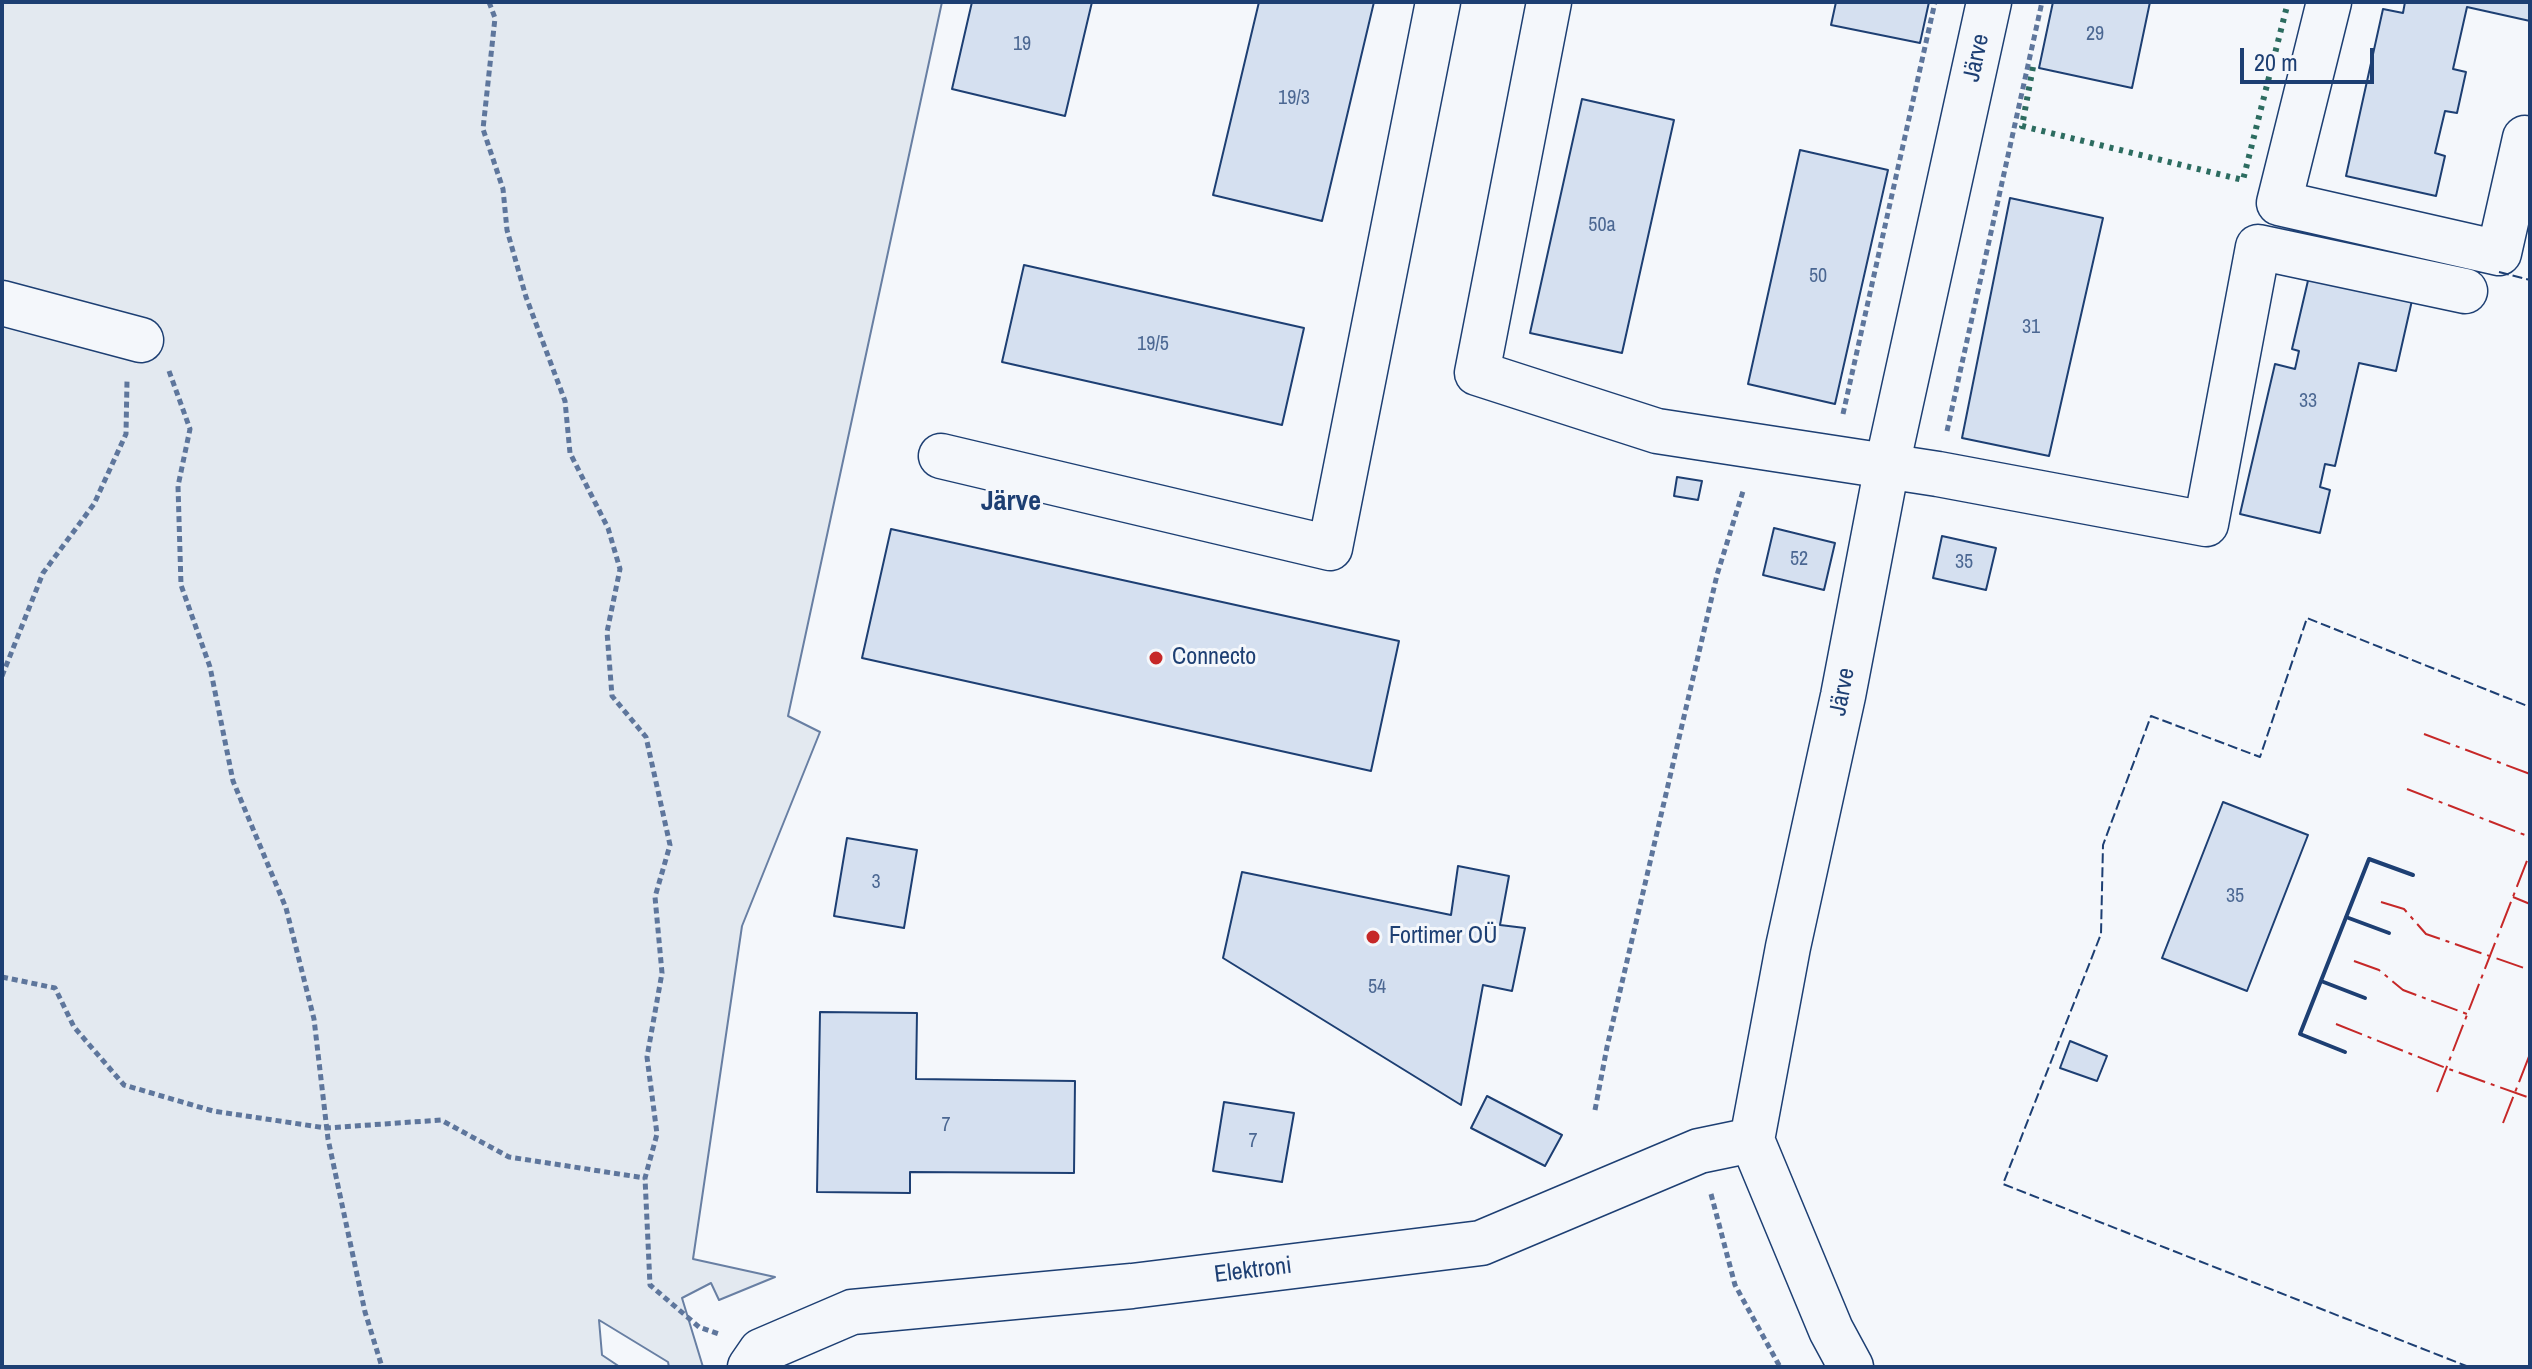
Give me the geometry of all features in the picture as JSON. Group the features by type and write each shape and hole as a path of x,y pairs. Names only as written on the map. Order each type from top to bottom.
{"street":[{"path":"941,456 1330,548 1438,2"},
{"path":"1549,2 1477,373 1657,431 1938,474 2206,524 2258,247 2465,291"},
{"name":"Järve","path":"1752,1140 1788,947 1843,696 1887,466 1989,2"},
{"path":"2329,2 2279,203 2499,253 2525,138"},
{"path":"2,303 141,340"},
{"path":"1752,1140 1831,1330 1851,1367"},
{"name":"Elektroni","path":"756,1359 852,1312 1132,1286 1481,1243 1699,1151 1752,1140"}],"path":[{"path":"489,2 495,18 483,129 503,189 507,230 526,297 565,401 570,453 608,528 620,569 607,632 612,696 646,737 670,845 655,897 662,973 647,1057 657,1134 645,1178 650,1285 699,1327 756,1359"},
{"path":"1833,458 1935,2"},
{"path":"1938,474 2042,2"},
{"path":"2,676 43,573 94,504 126,434 126,384 141,340 167,364 190,429 178,486 181,585 210,667 233,781 286,908 314,1019 326,1128 365,1312 382,1367"},
{"path":"1595,1110 1717,575 1739,507 1754,445"},
{"path":"2,977 55,988 74,1027 124,1085 213,1111 326,1128 441,1120 509,1157 645,1178"},
{"path":"1699,1151 1735,1285 1780,1367"}],"shaded area":[{"path":"2,2 942,2 788,716 820,732 742,926 693,1259 775,1277 719,1300 711,1283 682,1298 703,1367 669,1367 668,1362 599,1320 602,1355 620,1367 2,1367"}],"building":[{"path":"972,2 1092,2 1065,116 952,89"},
{"path":"1259,2 1374,2 1322,221 1213,195"},
{"path":"1836,2 1929,2 1920,43 1831,25"},
{"path":"2053,2 2150,2 2132,88 2039,68"},
{"path":"2405,2 2530,2 2530,21 2467,7 2453,69 2466,72 2457,113 2445,111 2435,153 2445,156 2436,196 2346,176 2383,9 2403,13"},
{"path":"1582,99 1674,120 1622,353 1530,333"},
{"path":"1800,150 1888,170 1835,404 1748,384"},
{"path":"2010,198 2103,218 2049,456 1962,438"},
{"path":"1024,265 1304,328 1282,425 1002,362"},
{"path":"2310,272 2413,296 2396,371 2359,363 2335,466 2325,464 2320,487 2330,490 2320,533 2240,514 2275,364 2295,369 2299,351 2292,349"},
{"path":"1677,477 1702,481 1698,500 1674,496"},
{"path":"1774,528 1835,543 1824,590 1763,575"},
{"path":"891,529 1399,641 1371,771 862,658"},
{"path":"1942,536 1996,548 1986,590 1933,578"},
{"path":"2223,802 2308,835 2247,991 2162,958"},
{"path":"847,838 917,850 904,928 834,916"},
{"path":"1458,866 1509,876 1500,925 1525,928 1512,991 1483,985 1461,1105 1223,958 1242,872 1451,915"},
{"path":"820,1012 917,1013 916,1079 1075,1081 1074,1173 910,1172 910,1193 817,1192"},
{"path":"2070,1041 2107,1056 2097,1081 2060,1068"},
{"path":"1487,1096 1562,1135 1545,1166 1471,1128"},
{"path":"1224,1102 1294,1113 1282,1182 1213,1171"}],"hedge":[{"path":"2033,67 2022,126 2243,180 2288,2"}],"fence":[{"path":"2499,272 2530,280"},
{"path":"2469,1367 2003,1184 2101,934 2103,845 2151,716 2260,757 2307,618 2530,707"}],"wall":[{"path":"2345,1052 2300,1034 2369,859 2413,875"},
{"path":"2346,917 2389,933"},
{"path":"2321,981 2365,998"}],"power":[{"path":"2424,734 2530,774"},
{"path":"2407,789 2530,837"},
{"path":"2437,1092 2530,853"},
{"path":"2513,897 2530,904"},
{"path":"2381,902 2404,909 2426,934 2530,970"},
{"path":"2354,961 2379,970 2403,990 2467,1014"},
{"path":"2336,1024 2530,1098"},
{"path":"2503,1123 2530,1054"}],"place":[{"name":"Connecto","path":"1156,658"},
{"name":"Fortimer OÜ","path":"1373,937"}],"district":[{"name":"Järve","path":"1011,502"}]}
